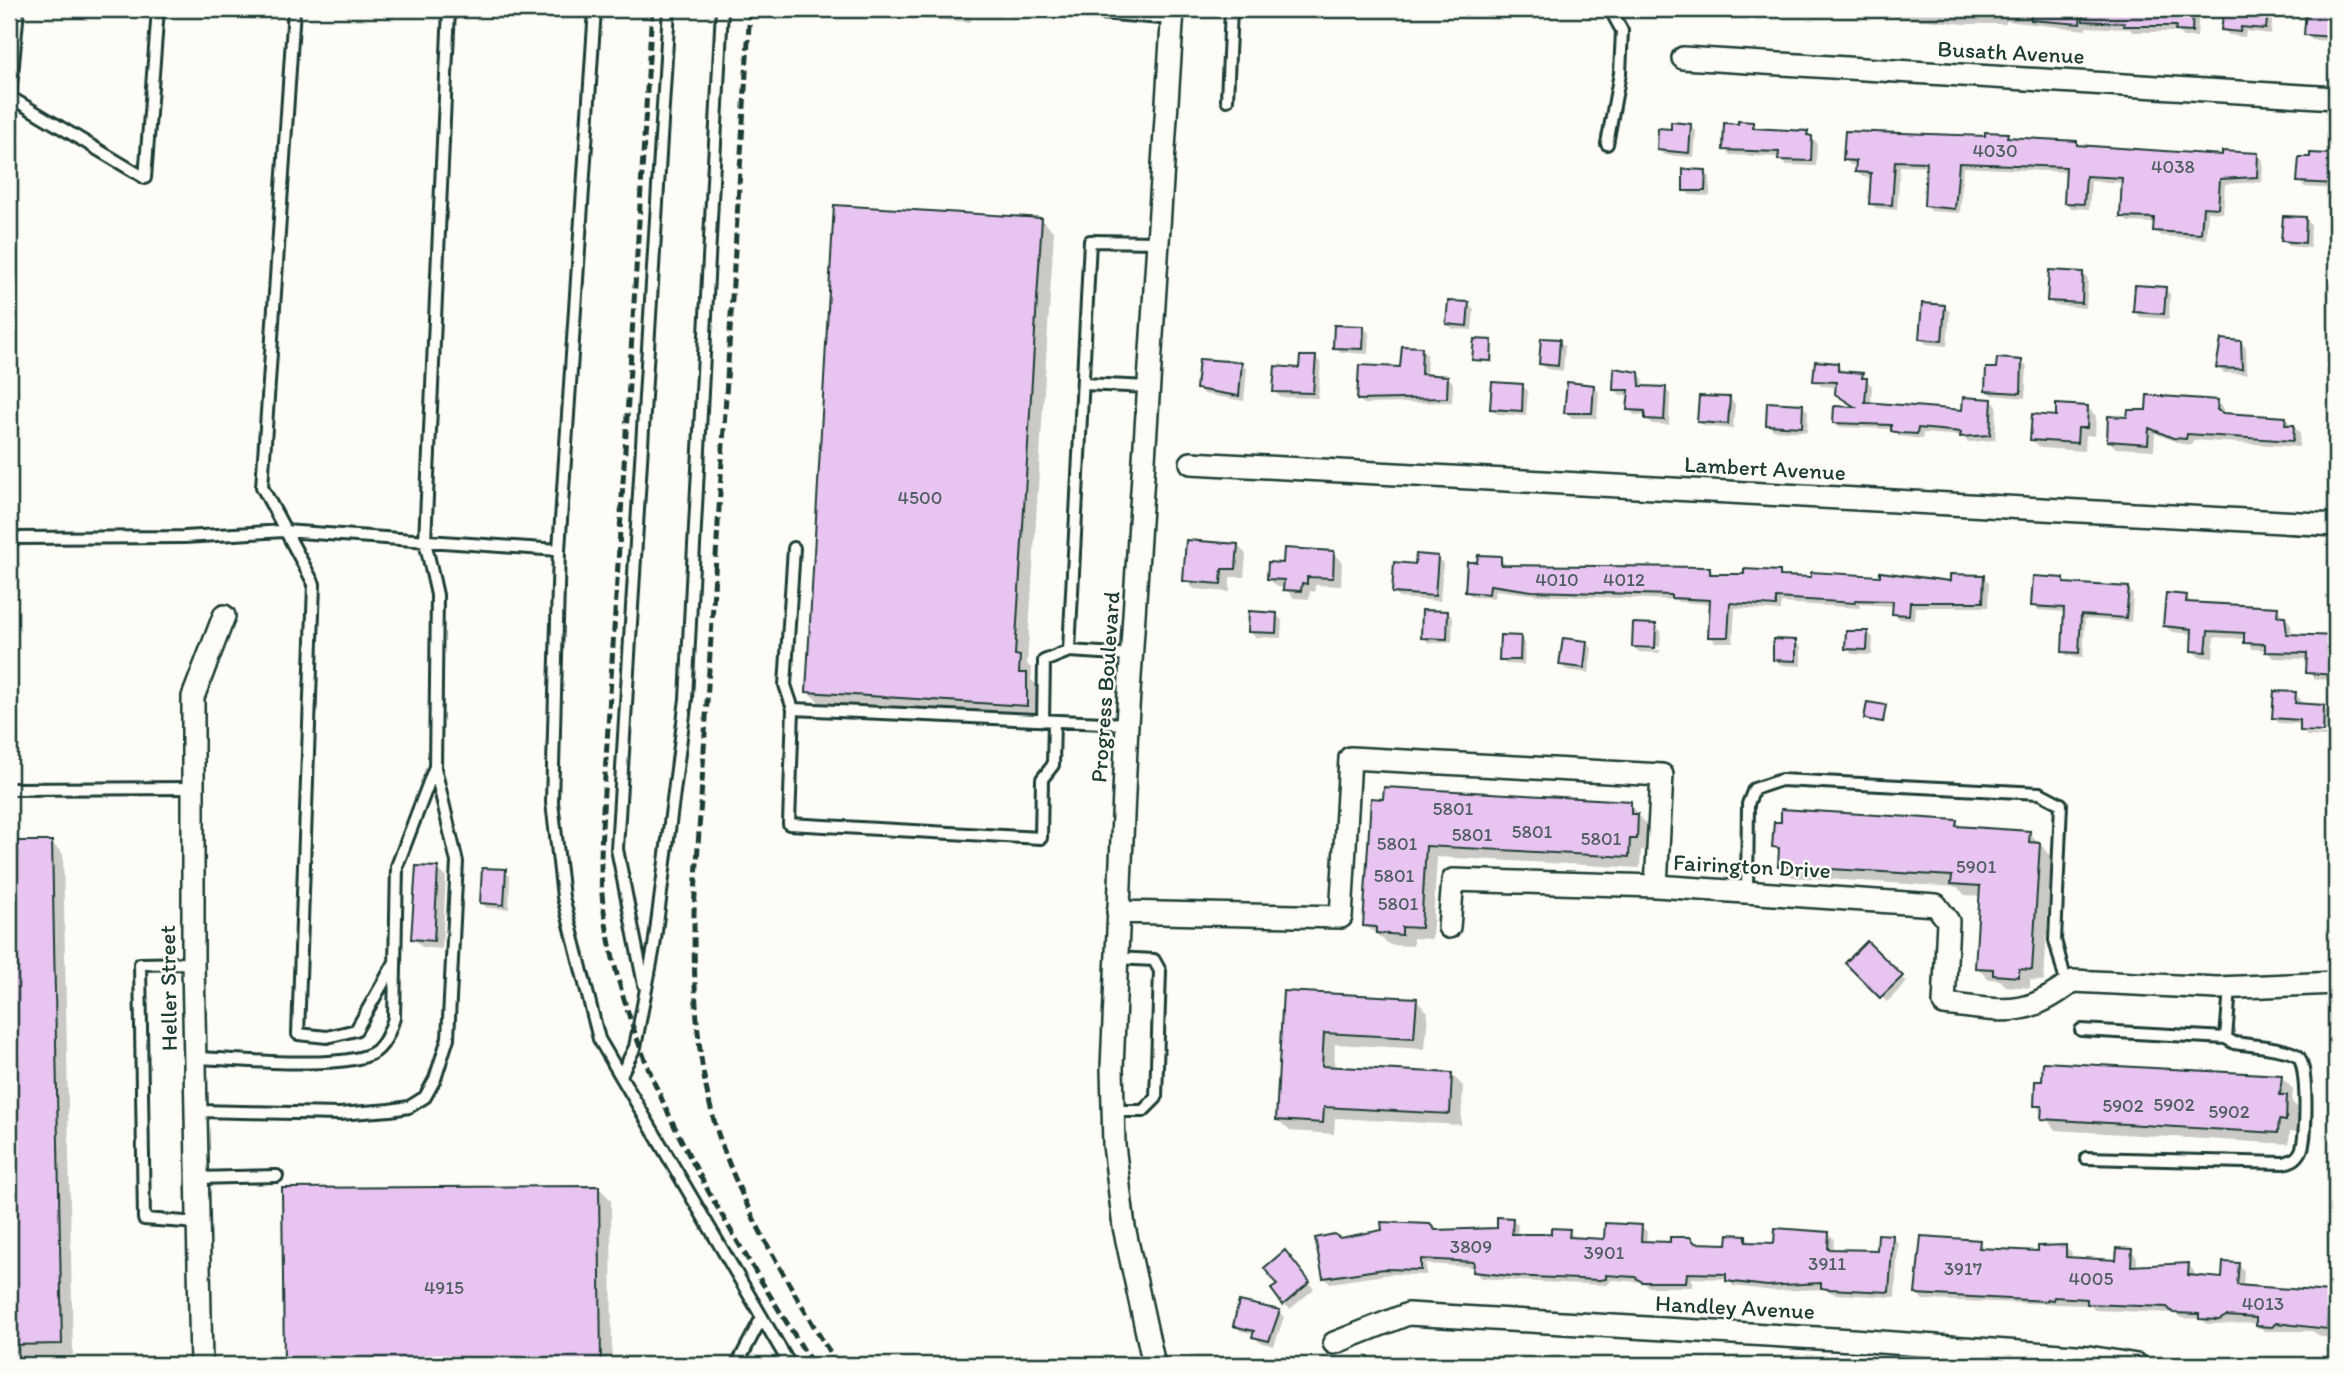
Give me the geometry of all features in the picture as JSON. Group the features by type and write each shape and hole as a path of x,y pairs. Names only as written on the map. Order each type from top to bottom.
{"street":[{"name":"Progress Boulevard","path":"1154,1365 1124,1227 1113,1111 1116,958 1127,724 1172,14"},
{"name":"Busath Avenue","path":"1683,58 2336,98"},
{"name":"Lambert Avenue","path":"1191,463 2336,525"},
{"name":"Heller Street","path":"201,1365 193,963 193,697 224,616"},
{"name":"Fairington Drive","path":"1118,912 1341,917 1350,758 1662,775 1656,886 1936,905 1948,922 1944,1004 2010,1011 2048,1000 2073,981 2230,988 2336,983"},
{"path":"1449,927 1453,880 1656,886"},
{"name":"Handley Avenue","path":"1334,1343 1408,1314 1866,1340 2089,1357 2137,1365"}],"lane":[{"path":"18,9 10,97 145,178 158,9"},
{"path":"293,9 262,487 314,584 298,1034 327,1037 356,1030 395,962"},
{"path":"197,1111 339,1114 409,1107 425,1097 435,1079 448,1038 457,862 435,768 437,595 425,541 449,9"},
{"path":"595,9 559,551 552,802 563,897 599,1039 790,1365"},
{"path":"645,993 617,849 669,9"},
{"path":"621,1075 635,1047 654,947 686,699 722,9"},
{"path":"1054,9 1172,14"},
{"path":"1227,100 1231,9"},
{"path":"1607,144 1620,73 1622,31 1610,9"},
{"path":"1069,651 1090,241 1158,242"},
{"path":"1083,384 1150,387"},
{"path":"9,538 184,537 284,531 559,551"},
{"path":"794,548 785,685 793,709 789,824 1041,838 1042,779 1053,765 1044,661 1069,651 1133,655"},
{"path":"793,709 1127,724"},
{"path":"195,1058 323,1062 370,1055 384,1041 394,1018 397,866 435,768"},
{"path":"1746,891 1748,804 1755,789 1781,780 2040,793 2061,804 2054,940 2067,986"},
{"path":"9,789 193,788"},
{"path":"1113,1111 1143,1111 1156,1098 1160,971 1154,960 1116,958"},
{"path":"193,963 140,964 144,1219 199,1223"},
{"path":"2226,1038 2230,988"},
{"path":"2081,1030 2226,1038 2234,1042 2296,1054 2303,1062 2306,1084 2302,1149 2295,1160 2284,1163 2087,1158"},
{"path":"198,1178 277,1177"},
{"path":"737,1365 762,1317"}],"building":[{"path":"2031,9 2081,9 2080,24 2031,20"},
{"path":"2083,9 2193,9 2192,32 2175,31 2176,26 2124,26 2124,23 2083,21"},
{"path":"2224,9 2268,9 2266,29 2241,27 2240,32 2221,30"},
{"path":"2306,9 2336,9 2336,37 2304,35"},
{"path":"1738,121 1753,122 1753,128 1808,131 1807,135 1812,136 1811,161 1778,160 1779,152 1723,150 1724,123 1738,124"},
{"path":"1671,122 1691,124 1689,153 1657,150 1658,128 1671,129"},
{"path":"1845,131 1985,136 1985,132 2008,133 2007,137 2077,141 2077,145 2222,155 2222,151 2258,153 2257,177 2220,179 2218,208 2203,207 2201,234 2153,231 2154,218 2120,217 2122,178 2086,176 2084,204 2064,203 2066,167 1959,163 1955,209 1924,206 1926,162 1895,161 1892,205 1869,204 1871,173 1855,172 1856,161 1843,160"},
{"path":"2310,153 2329,154 2329,157 2336,158 2336,184 2297,182 2299,157 2310,157"},
{"path":"1683,169 1706,170 1705,191 1683,191"},
{"path":"834,205 1042,218 1015,655 1020,656 1019,673 1027,673 1027,706 806,692"},
{"path":"2283,216 2306,217 2305,243 2281,241"},
{"path":"2049,270 2083,272 2082,303 2047,301"},
{"path":"2135,285 2166,287 2164,314 2133,312"},
{"path":"1448,301 1469,302 1467,326 1446,324"},
{"path":"1922,303 1945,305 1942,341 1919,339"},
{"path":"1334,325 1364,326 1363,349 1333,348"},
{"path":"1541,338 1560,339 1558,366 1539,364"},
{"path":"1474,339 1492,340 1491,361 1472,360"},
{"path":"2221,339 2241,341 2242,369 2216,368"},
{"path":"1402,346 1422,347 1421,374 1448,376 1447,398 1357,400 1359,365 1400,367"},
{"path":"1300,356 1316,356 1313,393 1273,392 1275,366 1299,368"},
{"path":"1997,358 2022,360 2021,393 1985,391 1986,368 1996,368"},
{"path":"1199,359 1242,362 1239,396 1196,389"},
{"path":"1815,361 1838,363 1838,371 1863,373 1862,378 1867,378 1865,402 1962,410 1963,397 1992,399 1990,435 1960,437 1961,432 1918,428 1917,434 1900,433 1891,431 1891,425 1833,423 1834,406 1855,407 1835,394 1836,382 1813,381"},
{"path":"1614,368 1639,372 1640,386 1666,387 1664,420 1645,419 1645,411 1627,410 1629,390 1613,390"},
{"path":"1492,382 1523,384 1522,411 1490,409"},
{"path":"1567,382 1594,385 1592,413 1564,413"},
{"path":"2147,395 2218,400 2217,410 2223,413 2286,417 2285,425 2294,425 2293,441 2187,434 2186,439 2173,438 2149,428 2148,444 2107,441 2108,416 2127,417 2128,410 2146,410"},
{"path":"1699,396 1730,397 1728,424 1697,422"},
{"path":"1767,402 1803,404 1802,427 1766,425"},
{"path":"2056,404 2088,406 2087,428 2078,428 2077,443 2030,440 2032,414 2056,416"},
{"path":"1186,540 1238,544 1236,569 1222,569 1221,584 1183,581"},
{"path":"1284,548 1334,551 1333,578 1307,577 1307,584 1302,583 1301,591 1283,590 1284,580 1267,579 1268,562 1283,563"},
{"path":"1416,554 1438,556 1435,596 1392,593 1394,562 1415,564"},
{"path":"1478,555 1501,556 1501,565 1710,567 1710,574 1744,574 1744,569 1780,571 1780,576 1811,577 1811,572 1880,576 1880,572 1950,581 1950,574 1984,575 1983,602 1910,602 1909,615 1892,614 1893,601 1855,600 1855,603 1776,598 1776,606 1730,603 1728,637 1708,637 1710,600 1671,598 1671,595 1532,591 1490,585 1489,594 1465,592 1467,562 1477,562"},
{"path":"2033,576 2064,578 2064,583 2129,587 2126,618 2081,615 2079,653 2062,652 2064,608 2031,606"},
{"path":"2166,593 2187,595 2186,602 2278,607 2277,616 2285,616 2287,634 2336,636 2336,675 2306,673 2307,653 2265,652 2265,644 2244,643 2244,633 2208,631 2206,652 2191,651 2192,629 2163,626"},
{"path":"1422,610 1448,611 1447,639 1421,638"},
{"path":"1249,611 1277,613 1276,633 1248,632"},
{"path":"1633,623 1656,624 1655,648 1632,647"},
{"path":"1846,631 1868,631 1867,650 1845,649"},
{"path":"1500,635 1521,636 1520,660 1499,660"},
{"path":"1563,638 1587,641 1584,668 1559,665"},
{"path":"1773,639 1796,640 1796,661 1773,660"},
{"path":"2274,691 2296,692 2295,703 2324,705 2323,732 2300,731 2300,720 2272,718"},
{"path":"1867,702 1886,705 1883,722 1864,719"},
{"path":"1384,787 1631,801 1631,814 1638,814 1637,839 1630,839 1629,857 1426,846 1421,928 1402,927 1402,935 1376,933 1376,927 1363,926 1371,798 1383,799"},
{"path":"1781,809 1957,820 1956,826 2030,831 2029,842 2040,843 2032,970 2019,969 2019,977 1993,975 1993,969 1975,968 1980,886 1951,884 1952,876 1778,866 1779,848 1772,847 1774,822 1781,822"},
{"path":"9,841 52,841 62,1344 9,1345"},
{"path":"416,866 438,867 434,941 411,939"},
{"path":"482,868 506,869 504,905 480,903"},
{"path":"1867,941 1903,976 1880,998 1845,963"},
{"path":"1283,991 1417,998 1414,1038 1324,1033 1322,1066 1452,1073 1450,1114 1324,1107 1323,1123 1276,1120"},
{"path":"2043,1062 2282,1075 2280,1095 2287,1095 2286,1121 2279,1120 2278,1133 2041,1119 2042,1106 2034,1106 2035,1081 2042,1081"},
{"path":"599,1186 601,1365 284,1365 282,1188"},
{"path":"1497,1217 1513,1218 1512,1234 1551,1234 1551,1228 1570,1229 1569,1237 1604,1239 1605,1223 1642,1225 1641,1241 1670,1242 1670,1237 1690,1237 1695,1243 1727,1244 1728,1234 1746,1235 1746,1242 1774,1243 1775,1228 1829,1232 1828,1249 1877,1250 1878,1234 1893,1235 1889,1292 1828,1289 1821,1288 1821,1283 1767,1286 1726,1281 1726,1274 1687,1273 1686,1282 1642,1282 1635,1277 1606,1275 1606,1279 1600,1280 1511,1276 1473,1272 1474,1262 1421,1259 1421,1270 1384,1269 1323,1278 1315,1238 1334,1234 1340,1238 1382,1230 1381,1222 1430,1224 1435,1230 1497,1228"},
{"path":"1921,1236 1980,1240 1979,1248 2038,1251 2038,1246 2066,1245 2066,1257 2116,1260 2117,1248 2132,1249 2131,1266 2189,1263 2188,1275 2222,1278 2223,1262 2239,1263 2237,1285 2330,1292 2327,1329 2276,1323 2272,1327 2256,1326 2256,1318 2226,1316 2219,1320 2199,1319 2199,1314 2173,1313 2167,1307 2087,1304 2087,1299 2054,1297 2053,1300 2047,1301 1915,1294"},
{"path":"1285,1250 1310,1282 1283,1305 1271,1289 1277,1285 1264,1268"},
{"path":"1239,1301 1280,1310 1269,1341 1252,1337 1254,1331 1233,1326"}],"railway":[{"path":"652,9 602,820 603,904 615,967 633,1028 656,1087 714,1201 813,1365"},
{"path":"750,9 694,911 696,1002 707,1090 734,1177 790,1286 837,1365"}]}
